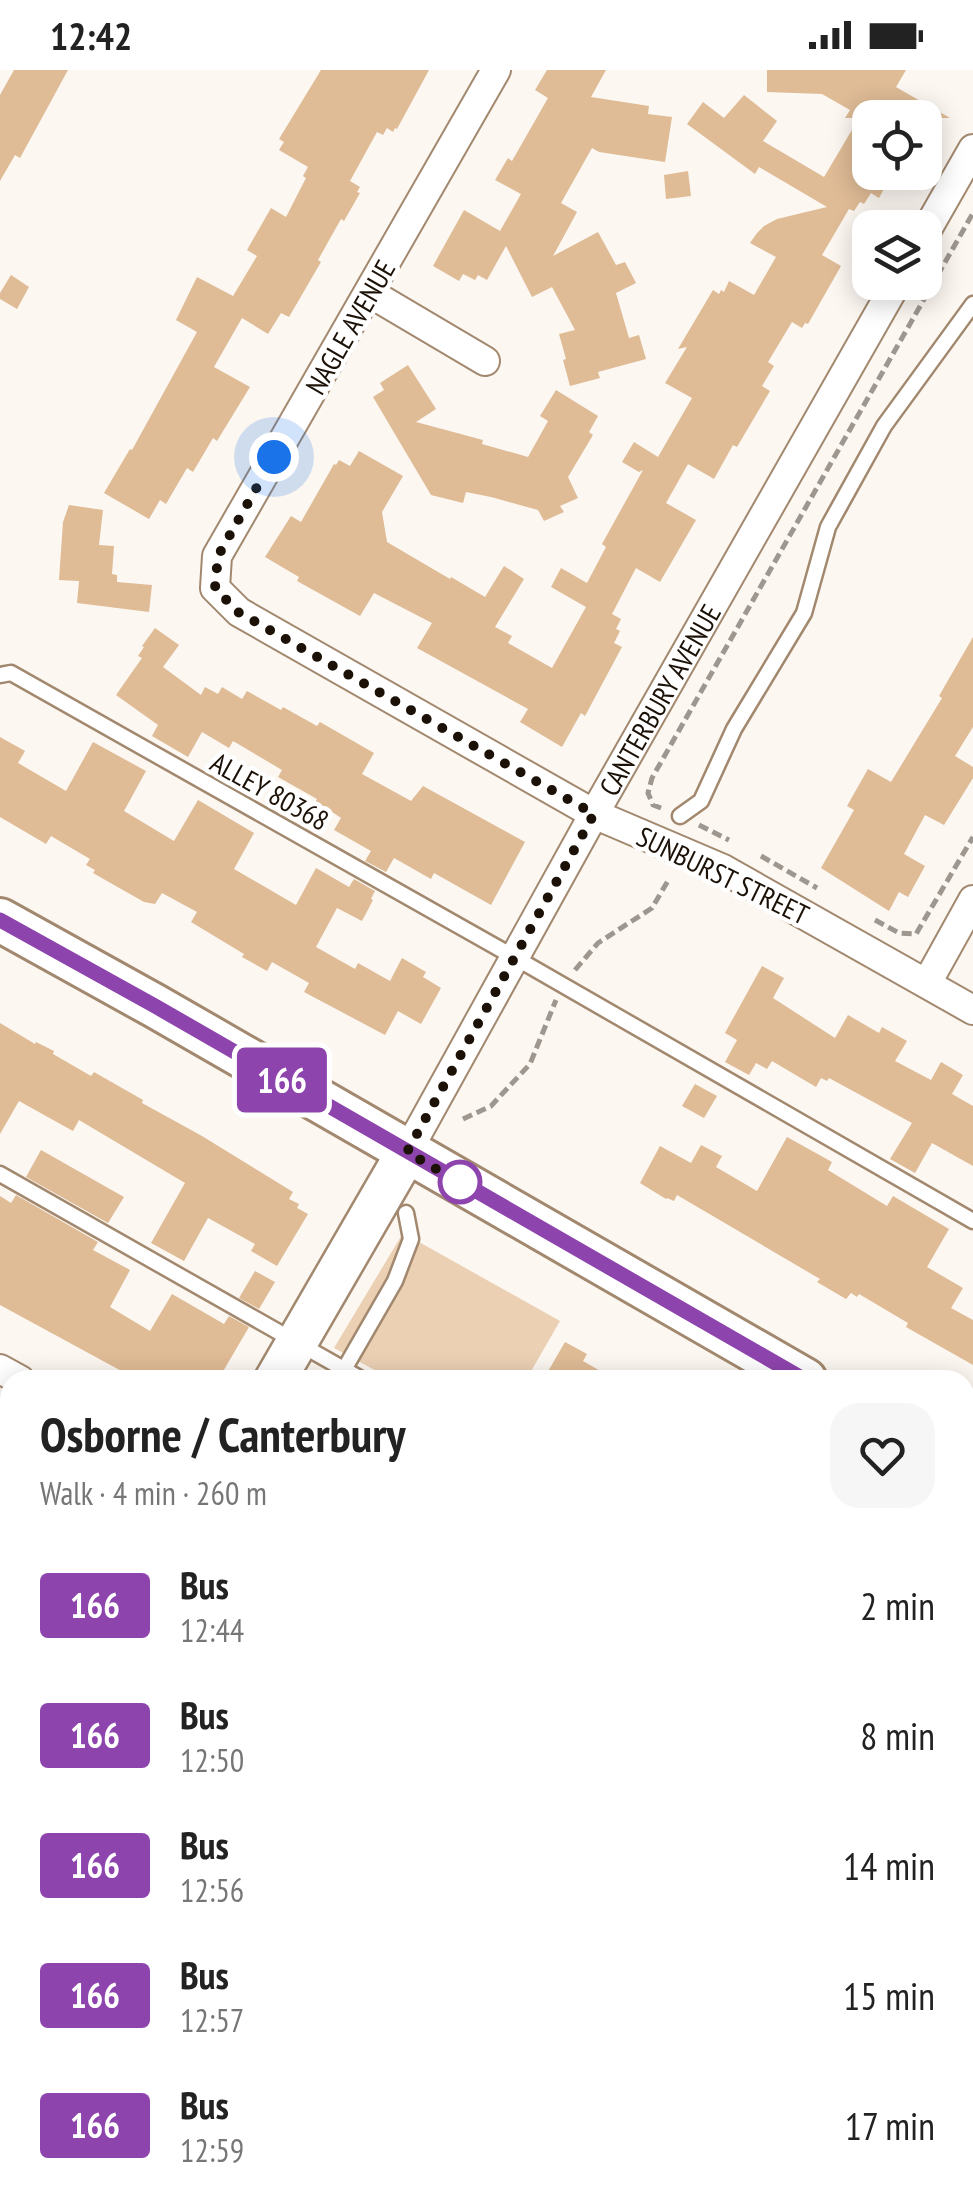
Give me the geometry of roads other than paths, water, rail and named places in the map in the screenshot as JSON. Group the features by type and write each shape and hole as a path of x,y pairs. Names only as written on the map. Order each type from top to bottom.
{"main road":[{"path":"0,920 788,1370"}],"street":[{"name":"NAGLE AVENUE","path":"215,588 218,556 496,70"},
{"path":"938,210 973,149"},
{"path":"370,293 485,361"},
{"name":"CANTERBURY AVENUE","path":"281,1370 887,300"},
{"name":"SUNBURST STREET","path":"215,588 238,612 594,814 723,869 973,1010"},
{"path":"926,983 973,900"}],"lane":[{"path":"680,816 700,802 734,729 804,613 828,527 884,426 973,304"},
{"name":"ALLEY 80368","path":"0,675 11,673 973,1221"},
{"path":"0,1174 296,1342 334,1370"},
{"path":"344,1370 396,1281 411,1238 406,1212"}]}
